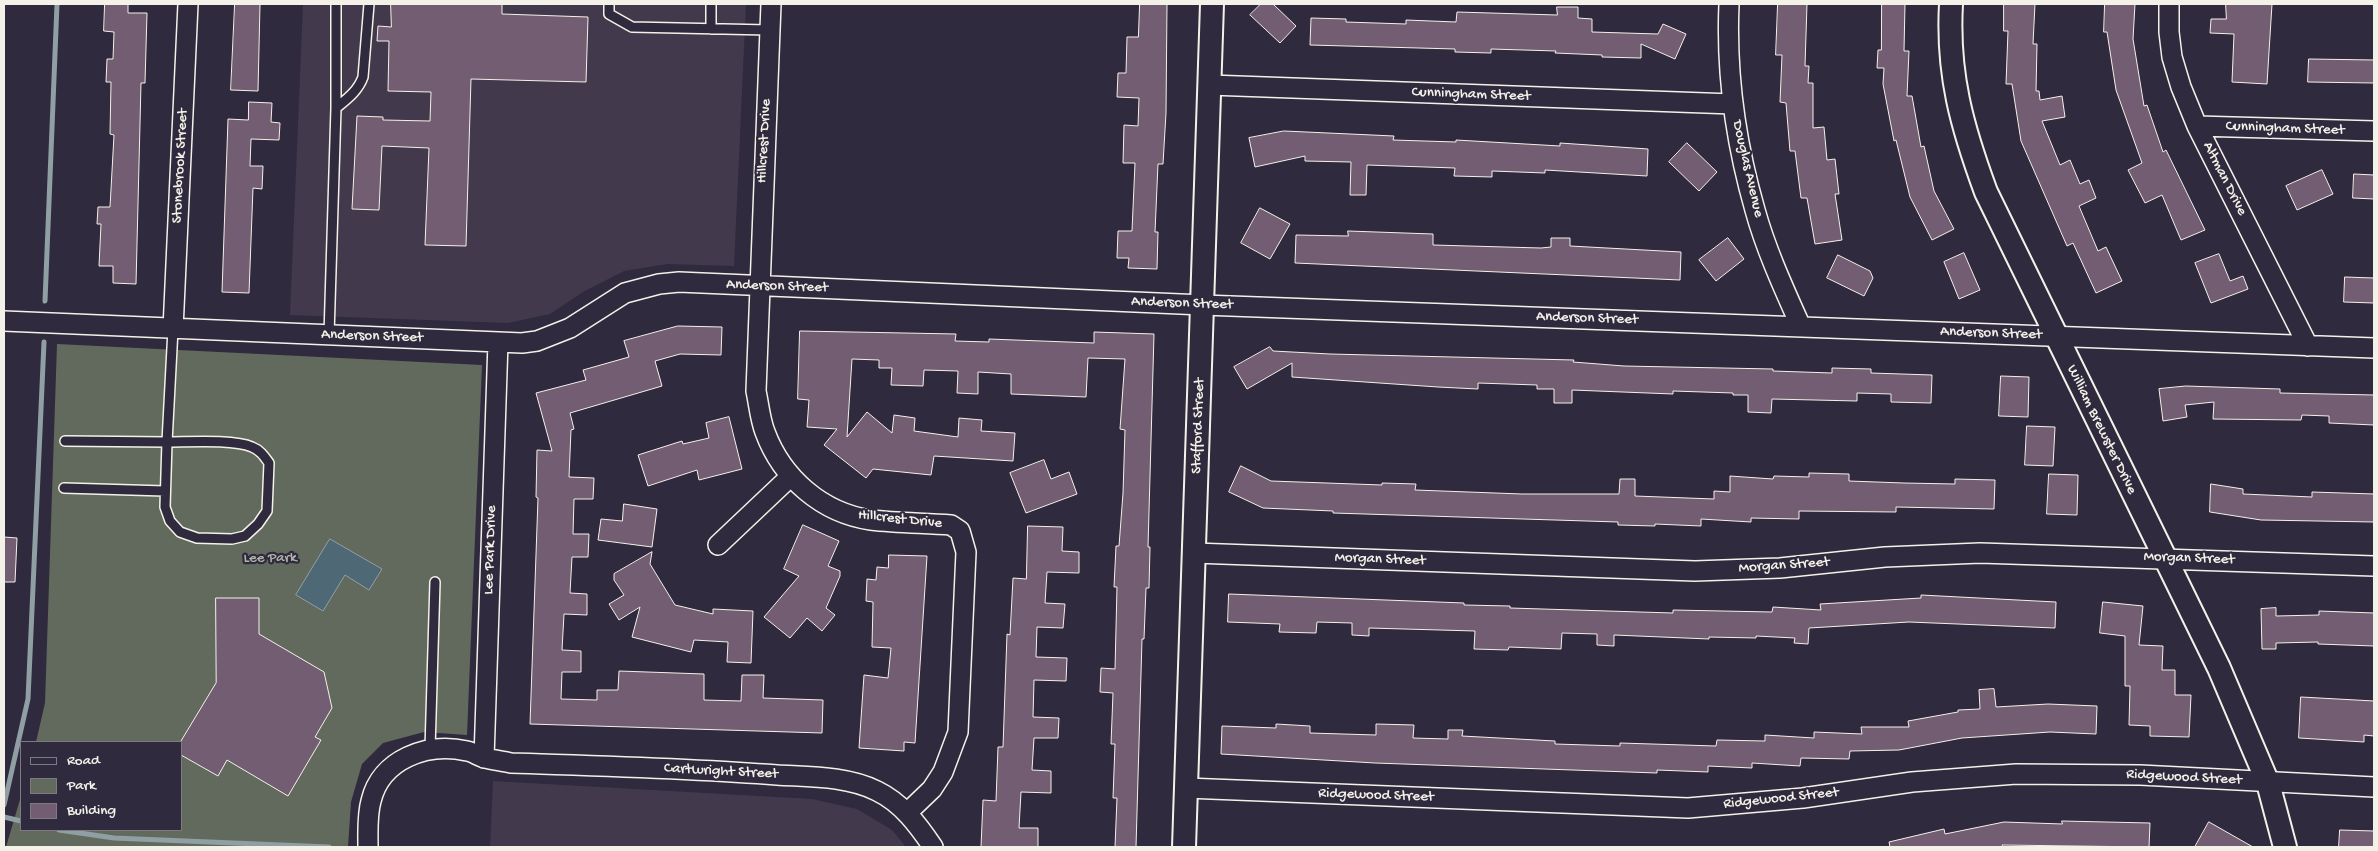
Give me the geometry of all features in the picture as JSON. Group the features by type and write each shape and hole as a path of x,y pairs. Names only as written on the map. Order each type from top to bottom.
{"street":[{"name":"Stonebrook Street","path":"174,328 188,4"},
{"name":"Hillcrest Drive","path":"771,4 758,286 756,391 765,432 776,456 791,476 802,489 827,506 869,520 951,525 960,531 964,538 966,552 958,732 943,772 932,789 908,813"},
{"name":"Stafford Street","path":"1184,847 1212,4"},
{"name":"Douglas Avenue","path":"1728,4 1727,32 1733,104 1755,210 1776,270 1800,327"},
{"name":"William Brewster Drive","path":"1951,4 1956,97 1967,139 1986,192 2219,668 2268,783 2285,847"},
{"name":"Altman Drive","path":"2169,4 2172,57 2196,126 2308,346"},
{"name":"Cunningham Street","path":"1210,85 1733,104"},
{"name":"Cunningham Street","path":"2196,126 2374,131"},
{"name":"Anderson Street","path":"4,321 522,343 555,335 570,328 625,294 659,284 758,286 1203,305 2374,348"},
{"name":"Lee Park Drive","path":"484,758 498,342"},
{"path":"718,546 791,476"},
{"name":"Morgan Street","path":"1194,552 1695,571 1780,568 1926,555 1980,553 2374,566"},
{"path":"368,847 371,801 379,781 389,768 406,757 430,749"},
{"name":"Cartwright Street","path":"430,749 468,751 484,758 511,763 745,772 836,780 878,791 908,813 933,847"},
{"name":"Ridgewood Street","path":"1186,788 1688,808 1803,798 1912,782 2016,774 2140,775 2374,787"}],"lane":[{"path":"329,335 336,108 336,4"},
{"path":"336,108 352,95 364,77 369,4"},
{"path":"609,4 609,14 632,27 770,30"},
{"path":"711,29 712,4"},
{"path":"65,441 167,442 240,444 252,447 262,453 269,463 267,512 258,524 245,536 232,540 197,538 180,532 170,521 164,507 167,442 174,328"},
{"path":"64,488 165,492"},
{"path":"430,749 435,582"}],"shaded area":[{"path":"303,4 746,4 734,266 667,264 624,271 583,292 550,314 508,323 290,315"},
{"path":"493,781 812,799 857,809 892,830 906,847 490,847"}],"green space":[{"name":"Lee Park","path":"57,344 482,365 467,735 424,732 383,743 362,764 351,802 348,847 6,847 20,799 20,831 182,831 182,741 36,741 45,703"}],"water":[{"path":"330,539 382,569 369,590 345,575 323,611 296,595"}],"building":[{"path":"105,4 128,4 128,13 147,13 145,83 141,83 136,284 113,283 113,266 99,266 101,224 97,224 98,207 110,207 114,135 110,134 111,82 106,82 107,59 113,59 114,32 104,31"},
{"path":"235,4 260,4 258,91 231,90"},
{"path":"391,4 502,4 502,14 588,17 586,82 471,79 466,246 425,245 429,148 382,146 379,210 352,209 357,116 383,117 383,120 430,121 431,92 388,91 389,41 377,41 378,26 391,27"},
{"path":"1140,4 1167,4 1166,113 1163,164 1158,164 1155,232 1158,232 1157,269 1128,268 1129,258 1117,258 1118,231 1132,231 1135,163 1123,163 1124,125 1138,126 1139,98 1117,97 1118,73 1126,73 1127,37 1138,37"},
{"path":"1261,4 1273,4 1296,26 1280,43 1250,15"},
{"path":"1778,4 1807,4 1805,66 1809,66 1808,83 1813,83 1813,128 1824,127 1827,160 1835,159 1839,194 1835,194 1842,240 1815,244 1807,198 1801,198 1795,151 1790,151 1786,103 1780,102 1782,55 1776,55"},
{"path":"1882,4 1905,4 1904,51 1909,51 1907,96 1912,96 1921,147 1924,146 1934,191 1954,229 1932,240 1910,197 1896,140 1894,141 1883,84 1884,68 1877,68 1878,50 1881,50"},
{"path":"2004,4 2035,4 2033,44 2037,44 2036,91 2039,91 2040,100 2062,96 2065,117 2042,121 2060,165 2070,160 2080,184 2089,180 2096,198 2079,206 2098,251 2106,247 2122,281 2096,293 2073,243 2067,246 2021,141 2012,84 2006,84 2008,31 2004,31"},
{"path":"2105,4 2135,4 2133,39 2144,106 2147,105 2163,152 2166,150 2205,230 2181,240 2162,195 2145,203 2128,170 2142,163 2116,90 2107,32 2104,32"},
{"path":"2226,4 2272,4 2267,84 2232,82 2234,34 2210,33 2211,19 2226,19"},
{"path":"1557,7 1578,7 1578,18 1592,19 1592,32 1658,34 1663,24 1686,34 1675,59 1641,44 1641,58 1555,53 1556,51 1491,49 1491,53 1455,52 1455,49 1310,45 1311,18 1346,19 1346,22 1406,24 1406,20 1456,22 1457,12 1557,15"},
{"path":"2309,59 2374,60 2374,83 2308,82"},
{"path":"249,102 272,103 271,122 280,123 279,140 251,139 250,166 263,166 262,189 253,188 249,293 222,292 228,119 248,120"},
{"path":"1284,131 1394,136 1393,140 1456,142 1456,140 1560,146 1560,143 1648,149 1647,176 1545,170 1545,173 1492,171 1492,177 1454,176 1455,168 1367,165 1366,195 1350,195 1351,162 1305,161 1305,156 1255,167 1249,138"},
{"path":"1687,143 1717,172 1699,191 1669,162"},
{"path":"2322,170 2333,194 2297,210 2286,186"},
{"path":"2354,174 2374,175 2374,199 2353,198"},
{"path":"1260,208 1290,224 1270,259 1241,243"},
{"path":"1348,231 1433,234 1433,245 1541,248 1551,247 1551,238 1570,238 1570,246 1681,252 1680,280 1295,263 1296,235 1348,236"},
{"path":"1728,238 1744,259 1716,281 1699,260"},
{"path":"1964,253 1980,290 1959,299 1944,262"},
{"path":"2219,254 2230,281 2243,276 2248,289 2211,303 2195,263"},
{"path":"1838,255 1870,271 1873,278 1864,296 1827,278"},
{"path":"2345,277 2374,278 2374,303 2344,302"},
{"path":"678,326 722,327 721,355 680,354 655,361 662,386 570,413 574,429 571,430 569,477 594,478 593,499 574,499 573,534 589,534 588,557 572,557 570,593 587,594 587,615 564,614 562,650 581,651 581,672 562,672 561,699 597,700 597,690 618,690 619,671 704,674 704,700 741,701 742,675 764,675 763,698 823,700 822,733 530,724 538,498 536,497 537,450 552,451 536,393 586,380 583,370 629,357 624,341"},
{"path":"800,331 956,334 955,341 989,342 989,339 1094,343 1094,332 1154,334 1148,547 1150,547 1149,588 1146,588 1144,639 1142,639 1136,847 1115,847 1117,798 1113,798 1115,744 1111,744 1113,693 1100,692 1101,668 1115,669 1117,587 1114,587 1116,546 1119,546 1123,493 1125,430 1120,429 1125,359 1088,358 1086,397 1011,394 1011,374 978,372 978,394 957,393 958,371 924,370 923,386 891,385 892,368 879,368 879,360 852,359 847,437 867,412 892,433 894,415 915,418 914,431 958,437 959,418 982,420 981,431 1015,433 1013,461 934,456 931,475 873,469 866,478 824,445 837,429 807,427 809,400 798,399"},
{"path":"1270,347 1273,351 1574,360 1573,362 1624,366 1773,369 1773,371 1832,373 1832,368 1871,369 1871,373 1932,375 1931,403 1891,402 1891,394 1857,393 1857,401 1772,399 1771,413 1748,412 1748,395 1733,395 1733,393 1673,391 1673,394 1572,390 1572,403 1554,403 1554,389 1537,389 1537,385 1478,383 1478,389 1292,377 1292,363 1247,389 1234,367"},
{"path":"2001,376 2029,377 2028,417 1999,416"},
{"path":"2186,386 2280,389 2280,393 2374,395 2374,425 2329,423 2329,416 2302,415 2301,420 2213,419 2214,402 2185,405 2187,417 2163,421 2159,389"},
{"path":"729,417 742,469 699,480 697,470 648,486 638,455 682,441 683,444 709,438 706,423"},
{"path":"2027,426 2055,427 2053,466 2025,465"},
{"path":"1044,460 1051,479 1069,472 1077,494 1026,513 1010,473"},
{"path":"1241,466 1271,481 1382,485 1382,483 1416,484 1415,490 1522,494 1619,494 1620,479 1635,479 1635,496 1714,499 1714,491 1730,492 1730,476 1773,479 1774,476 1809,477 1809,473 1849,474 1849,481 1955,484 1955,479 1995,480 1994,509 1896,507 1896,512 1799,511 1799,519 1751,518 1751,522 1701,519 1701,526 1618,525 1618,522 1333,513 1333,511 1263,508 1229,492"},
{"path":"2049,474 2078,475 2077,515 2047,514"},
{"path":"2211,484 2243,489 2243,494 2312,497 2312,492 2374,494 2374,522 2261,520 2210,512"},
{"path":"624,504 657,509 652,547 598,540 601,519 622,521"},
{"path":"803,525 839,541 828,566 840,571 840,576 826,608 835,615 822,631 807,618 790,638 764,617 799,576 784,569"},
{"path":"1028,526 1063,527 1062,551 1079,552 1079,573 1047,572 1045,603 1065,604 1063,628 1037,627 1036,657 1067,658 1066,681 1034,680 1033,717 1059,718 1058,738 1034,738 1032,770 1051,771 1051,793 1021,792 1019,828 1038,828 1038,847 981,847 983,800 996,801 998,747 1003,747 1007,634 1010,635 1013,578 1026,579"},
{"path":"4,537 17,538 15,582 4,582"},
{"path":"652,552 650,564 675,605 713,614 713,609 753,611 751,663 727,662 728,642 694,640 691,652 632,637 640,607 619,620 609,604 624,595 614,580 614,574"},
{"path":"889,555 927,556 915,743 904,742 904,751 859,748 864,675 888,678 891,648 872,647 873,602 866,601 867,579 876,580 877,567 888,568"},
{"path":"1229,594 1464,603 1464,605 1510,606 1510,608 1673,613 1673,610 1772,612 1773,607 1821,610 1820,604 1921,598 1921,595 2056,602 2055,628 1909,622 1809,628 1808,644 1794,643 1795,638 1756,636 1756,638 1709,637 1709,639 1614,635 1614,646 1597,645 1597,634 1562,633 1561,649 1509,647 1508,650 1474,649 1475,631 1369,628 1369,636 1352,635 1352,623 1317,622 1316,633 1279,632 1280,624 1228,622"},
{"path":"216,598 259,598 259,634 324,672 332,708 315,737 321,740 288,796 227,760 218,776 182,756 181,741 216,683"},
{"path":"2103,602 2143,606 2139,645 2163,646 2162,670 2175,670 2175,695 2191,695 2189,737 2150,736 2150,726 2129,725 2130,686 2125,686 2125,636 2100,633"},
{"path":"2276,608 2276,616 2319,615 2319,611 2374,613 2374,646 2318,644 2318,642 2276,643 2276,649 2262,649 2261,609"},
{"path":"1994,689 1996,707 2048,704 2097,706 2096,734 2050,732 1962,738 1899,750 1850,751 1849,759 1801,758 1800,766 1752,763 1752,768 1708,766 1708,772 1657,770 1657,773 1375,763 1221,754 1222,726 1276,728 1276,724 1310,726 1310,733 1376,735 1376,724 1414,725 1413,738 1448,739 1448,730 1463,730 1462,736 1555,741 1555,744 1620,746 1620,743 1716,746 1717,740 1765,741 1765,735 1814,738 1814,732 1862,734 1861,727 1909,727 1908,721 1958,712 1958,710 1980,709 1979,690"},
{"path":"2301,697 2374,701 2374,736 2364,735 2364,742 2299,738"},
{"path":"2062,821 2150,823 2149,847 2002,845 2003,847 1890,847 1889,842 1944,829 1945,834 2004,822 2062,824"},
{"path":"2209,822 2253,847 2195,847"},
{"path":"2340,830 2374,831 2374,847 2339,847"}],"waterway":[{"path":"45,301 57,4"},
{"path":"4,805 28,699 44,342"},
{"path":"4,817 20,821"},
{"path":"66,831 114,838 329,847"}]}
